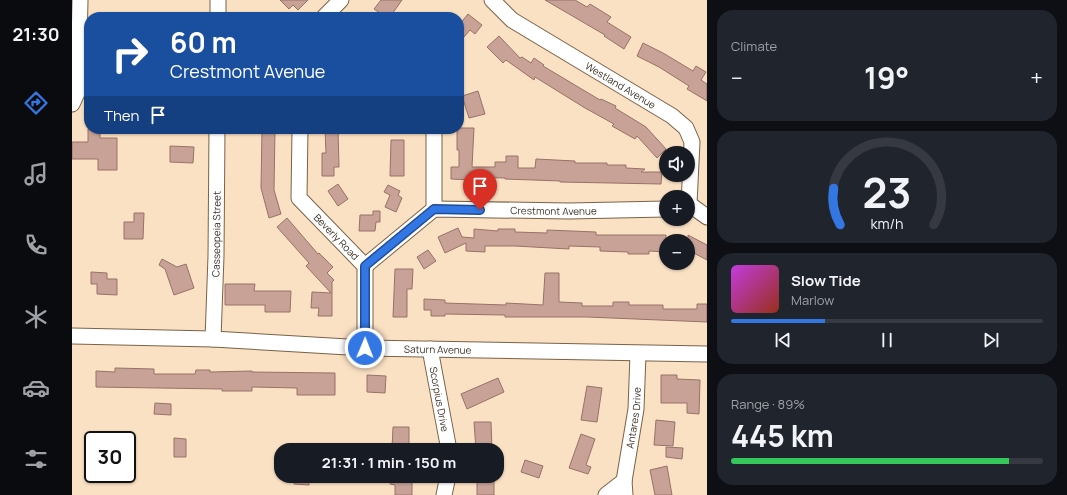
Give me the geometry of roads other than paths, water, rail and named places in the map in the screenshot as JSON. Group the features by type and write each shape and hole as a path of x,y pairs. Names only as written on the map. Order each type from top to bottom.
{"street":[{"path":"72,104 78,91 80,0"},
{"path":"218,0 218,12"},
{"path":"329,12 341,0"},
{"name":"Westland Avenue","path":"492,0 512,20 672,116 686,128 692,142 689,190"},
{"name":"Casseopeia Street","path":"213,339 216,256 216,134"},
{"name":"Beverly Road","path":"300,134 299,198 365,266 365,348"},
{"path":"365,266 434,209 434,134"},
{"name":"Crestmont Avenue","path":"434,209 569,211 659,209"},
{"path":"695,209 707,217"},
{"name":"Saturn Avenue","path":"72,336 213,339 365,348 638,354 707,354"},
{"name":"Scorpius Drive","path":"430,349 448,443"},
{"name":"Antares Drive","path":"606,495 624,488 636,410 638,354"},
{"path":"444,495 447,483"}]}
